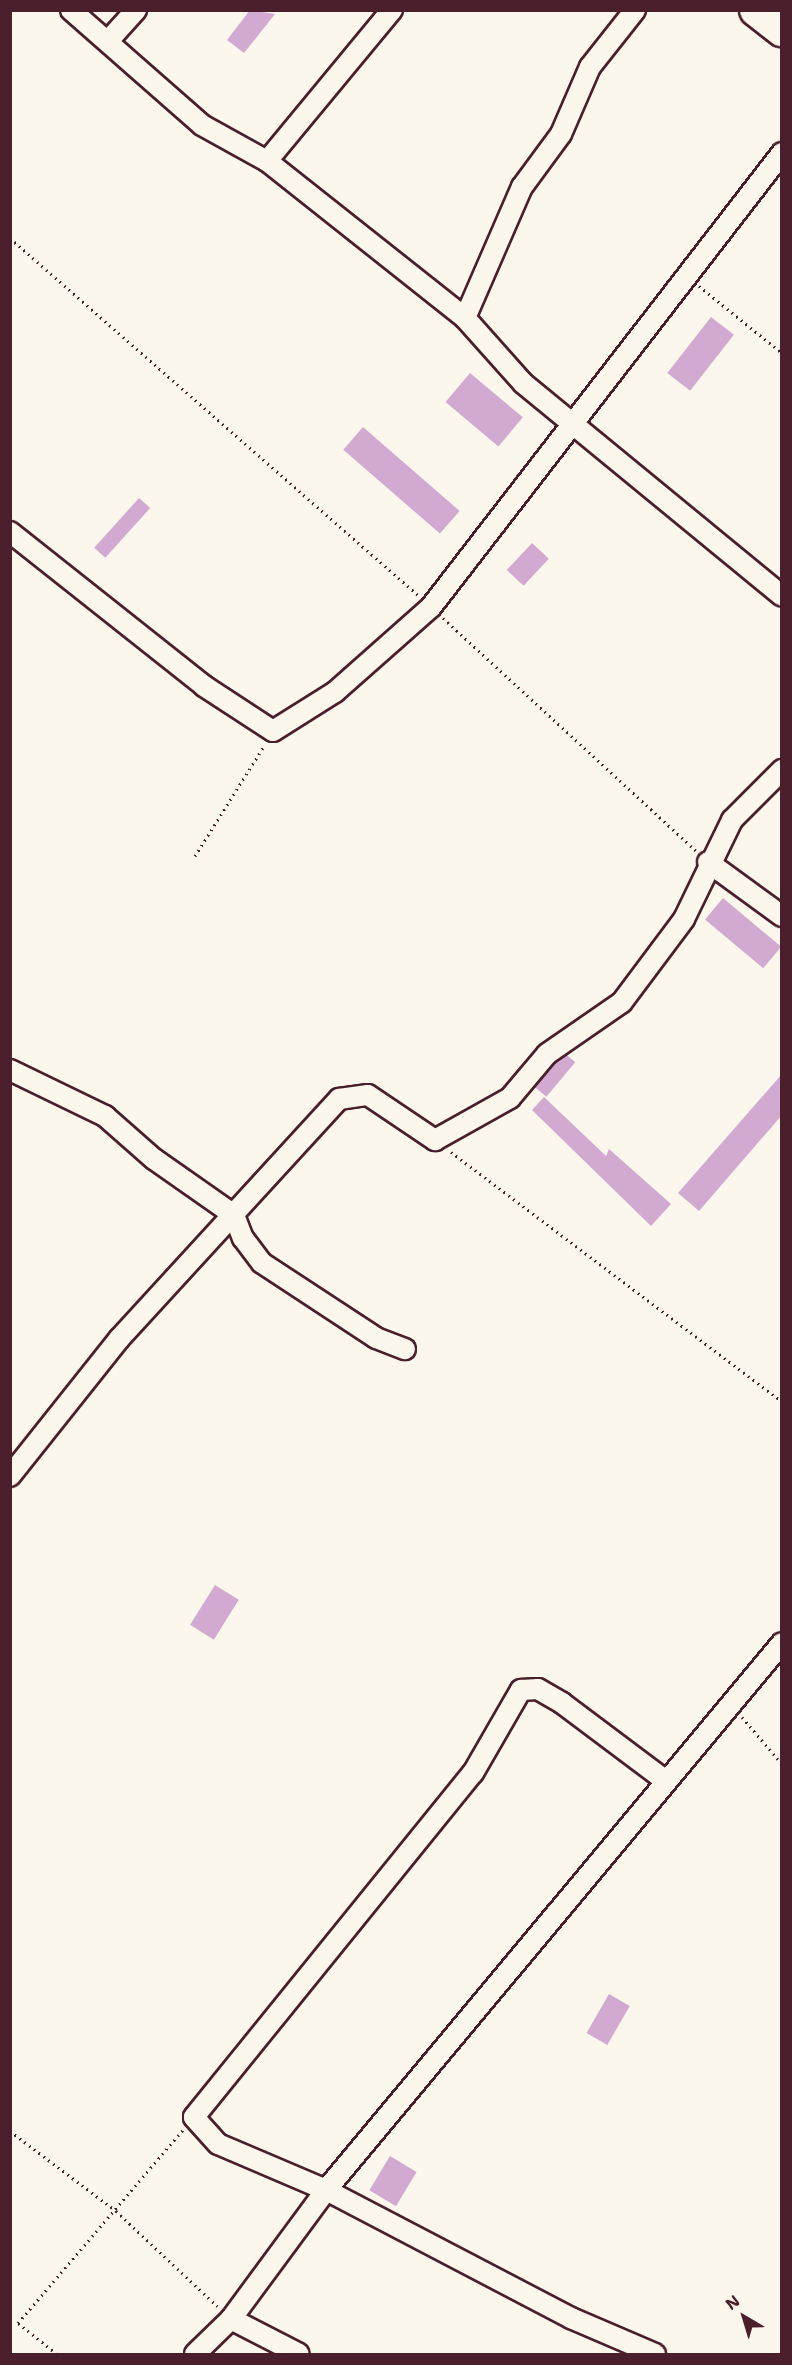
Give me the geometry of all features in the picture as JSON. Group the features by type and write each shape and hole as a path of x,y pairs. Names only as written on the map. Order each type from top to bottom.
{"main road":[{"path":"756,10 782,30"}],"street":[{"path":"70,10 202,125 267,161 465,318 524,383 782,596"},
{"path":"108,41 136,10"},
{"path":"267,161 393,10"},
{"path":"465,318 522,187 561,134 590,67 635,10"},
{"path":"10,532 204,686 273,731 321,703 431,607 782,153"},
{"path":"10,1476 119,1339 234,1215 327,1108 350,1093 383,1102 435,1140 510,1098 547,1054 622,1002 684,919 708,862 732,820 782,770"},
{"path":"708,862 782,916"},
{"path":"10,1070 84,1101 234,1215 243,1238 262,1263 376,1338 405,1349"},
{"path":"195,2355 231,2319 326,2190 782,1643"},
{"path":"655,2355 571,2318 326,2190 218,2144 194,2117 473,1773 511,1700 521,1690 537,1689 562,1703 666,1781"},
{"path":"231,2319 298,2355"}],"path":[{"path":"10,238 431,607 708,862"},
{"path":"686,276 782,353"},
{"path":"195,856 273,731"},
{"path":"435,1140 782,1401"},
{"path":"730,1703 782,1764"},
{"path":"57,2355 18,2323 194,2117"},
{"path":"10,2132 116,2211 231,2319"}],"building":[{"path":"250,10 275,14 244,53 227,40"},
{"path":"711,317 734,335 690,391 667,373"},
{"path":"470,373 523,417 498,446 446,402"},
{"path":"363,427 460,511 440,534 343,450"},
{"path":"139,498 150,508 105,558 94,548"},
{"path":"532,543 549,559 524,586 507,570"},
{"path":"723,898 781,947 763,968 705,919"},
{"path":"563,1052 575,1062 546,1097 534,1086"},
{"path":"782,1074 782,1115 699,1211 678,1193"},
{"path":"544,1097 606,1156 609,1149 671,1204 651,1226 532,1110"},
{"path":"215,1585 239,1600 214,1640 190,1625"},
{"path":"609,1994 630,2006 607,2045 586,2033"},
{"path":"390,2156 417,2172 396,2206 369,2190"}]}
